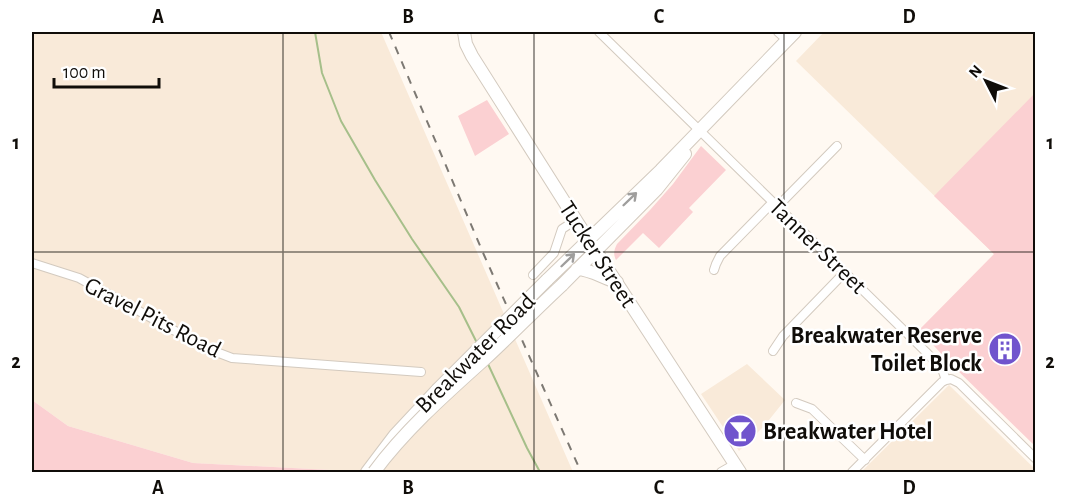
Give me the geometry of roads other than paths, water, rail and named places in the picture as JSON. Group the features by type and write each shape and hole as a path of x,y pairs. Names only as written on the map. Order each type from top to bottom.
{"main road":[{"name":"Tucker Street","path":"464,32 466,44 472,56 737,468"},
{"path":"592,245 786,34"},
{"name":"Breakwater Road","path":"374,472 433,406 562,285 577,269 592,245"},
{"name":"Breakwater Road","path":"367,472 415,412 547,280 592,245"},
{"path":"577,269 592,271 617,282"}],"street":[{"name":"Tanner Street","path":"599,32 938,363 946,380 951,379 959,383 1035,459"},
{"path":"714,270 720,256 837,146"},
{"path":"532,275 555,253 562,230 576,220"},
{"name":"Gravel Pits Road","path":"32,263 79,278 206,348 232,358 421,372"},
{"path":"773,351 783,336 845,272"},
{"path":"852,472 946,380"},
{"path":"796,403 812,409 865,460"},
{"path":"722,472 737,468"}],"waterway":[{"path":"315,32 322,73 341,121 412,239 459,307 477,343"},
{"path":"488,364 540,472"}],"railway":[{"path":"389,32 484,255 581,472"}],"place":[{"name":"Breakwater Reserve Toilet Block","path":"1005,349"},
{"name":"Breakwater Hotel","path":"740,431"}]}
